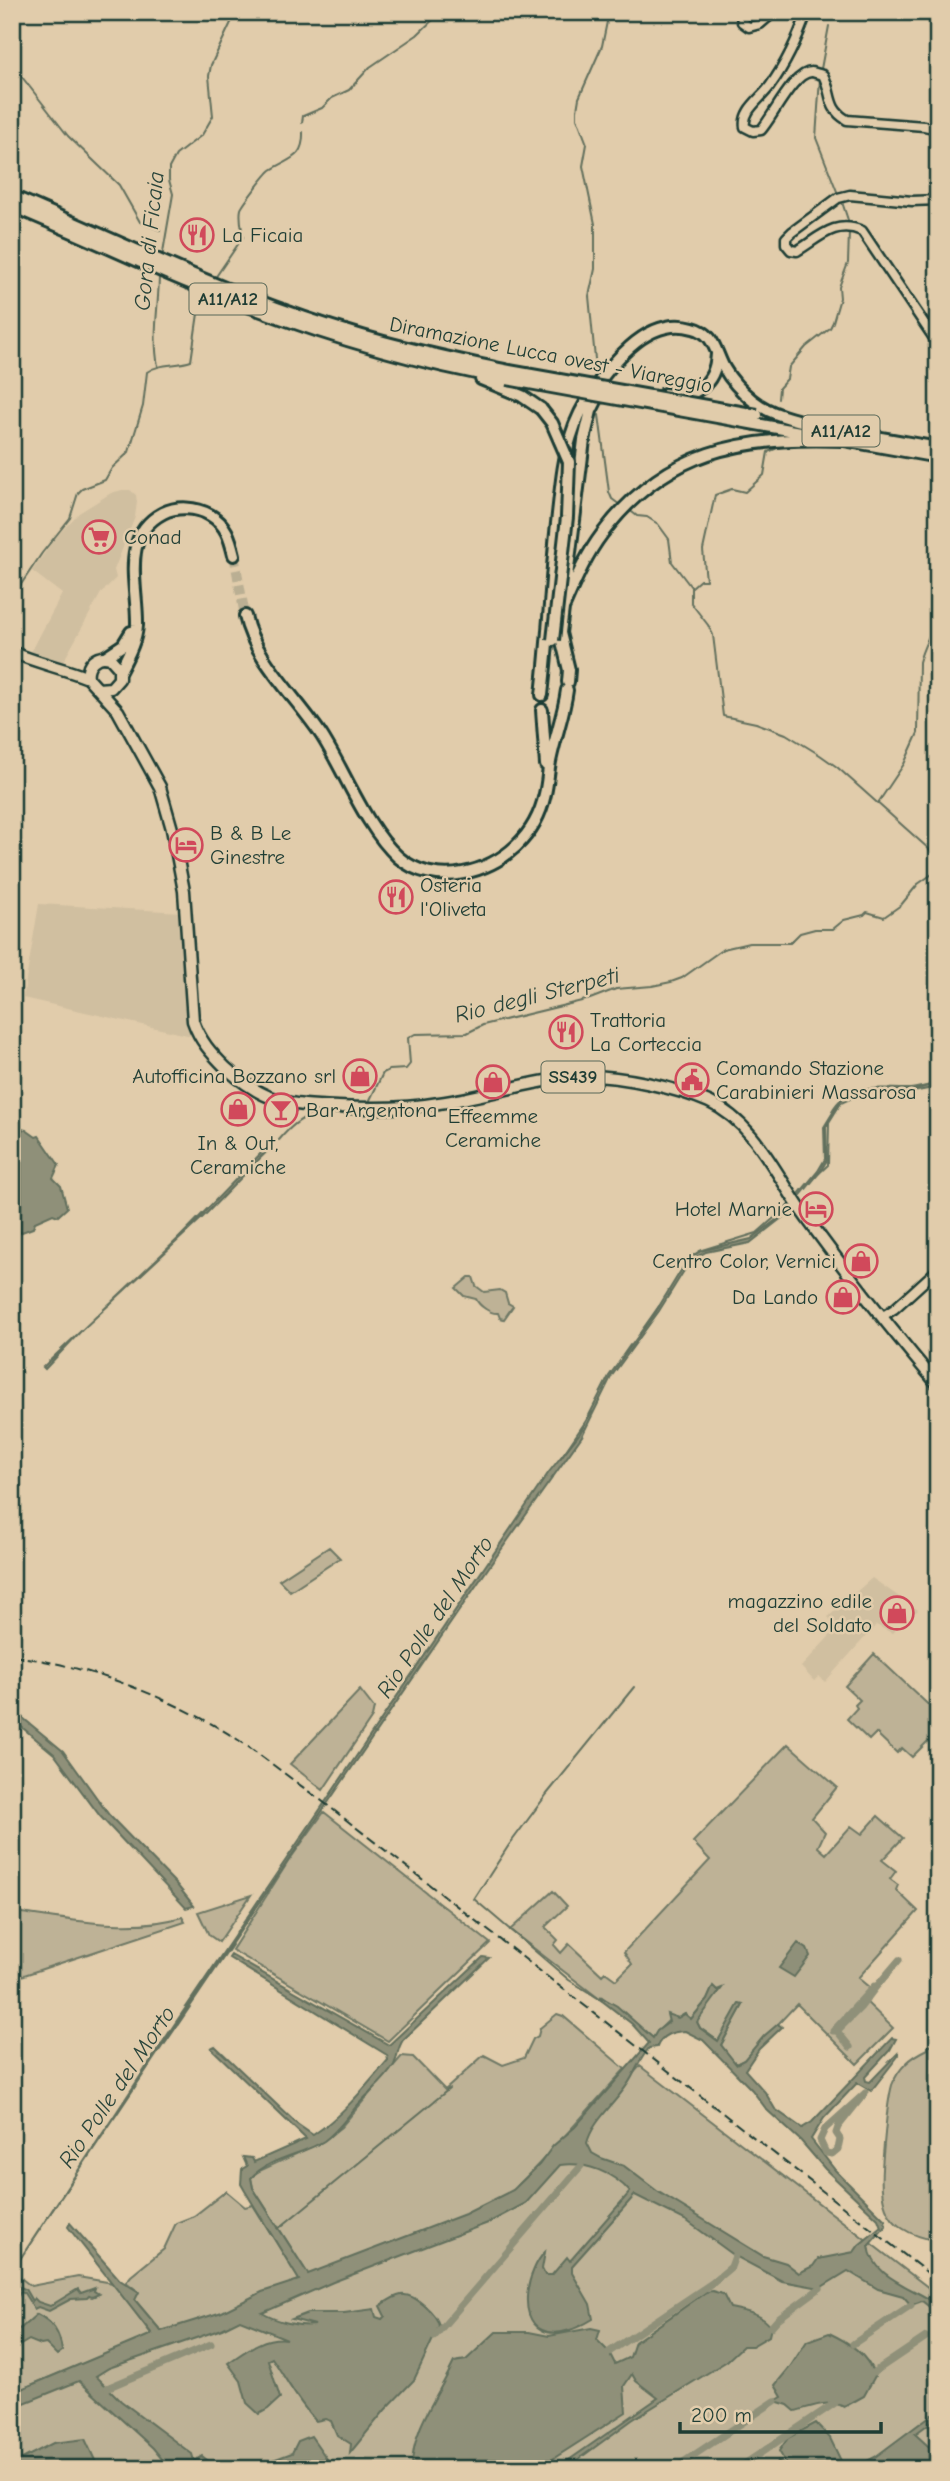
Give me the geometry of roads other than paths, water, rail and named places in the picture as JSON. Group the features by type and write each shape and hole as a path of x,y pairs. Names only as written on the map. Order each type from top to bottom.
{"highway":[{"name":"Diramazione Lucca ovest - Viareggio","path":"12,196 36,211 248,306 354,343 508,375 929,450 938,457"},
{"name":"Diramazione Lucca ovest - Viareggio","path":"12,206 36,211"},
{"path":"542,695 556,530 562,478 571,435 585,405 603,377 626,351 644,337 671,326 698,329 710,338 728,374 755,402 774,412 842,436"},
{"path":"628,391 676,396 696,391 714,373 718,351"},
{"name":"Diramazione Lucca ovest - Viareggio","path":"430,358 462,371 628,391 756,420"},
{"path":"245,616 247,628 261,653 322,736 383,839 406,863 440,875 476,870 499,860 517,846 533,824 542,803 551,756 562,720 569,670 561,633 569,585 584,440 591,411 613,366"},
{"path":"462,371 522,396 541,409 552,422 569,462 567,517 553,640 547,654"},
{"path":"569,585 601,536 629,502 673,470 725,448 770,439 842,436"},
{"path":"120,671 135,635 134,553 142,531 159,515 176,509 191,508 206,513 225,528 234,555"},
{"path":"104,657 123,645 136,616"},
{"path":"542,710 547,778"}],"main road":[{"path":"12,652 88,678"},
{"path":"62,668 104,657 115,661 120,671 118,711"},
{"path":"92,662 88,668 88,678 92,685 98,689 109,689 118,683"},
{"name":"SS439","path":"98,689 118,711 160,787 172,829 184,891 191,998 198,1034 208,1050 258,1093 285,1103 304,1106 396,1108 437,1104 582,1076 619,1078 701,1098 721,1107 743,1125 794,1201 938,1385"}],"street":[{"path":"745,12 741,16 742,22 749,27 760,24 774,12"},
{"path":"807,12 799,35 770,86 744,119 745,127 753,131 761,130 793,83 804,74 820,74 832,106 847,120 938,129"},
{"path":"938,200 912,201 850,195 841,197 786,238 786,244 791,250 797,251 830,230 849,227 862,231 938,344"},
{"path":"883,1316 938,1269"}],"waterway":[{"name":"Gora di Ficaia","path":"162,258 173,194 169,168 176,155 202,135 213,116 209,76 211,65 236,12"},
{"path":"302,123 303,116 322,108 332,98 349,90 370,67 417,35 441,12"},
{"name":"Rio degli Sterpeti","path":"595,359 589,296 595,269 595,224 583,166 587,144 577,118 577,110 579,98 602,46 609,12"},
{"path":"821,69 829,26"},
{"path":"12,57 15,68 68,136 119,185 140,222 160,230"},
{"path":"820,78 816,138 838,194"},
{"path":"215,278 243,237 241,209 271,170 298,153 303,132"},
{"path":"841,199 849,223"},
{"path":"778,399 779,388 787,379 789,367 833,322 840,298 839,287 848,263 849,232"},
{"name":"Gora di Ficaia","path":"158,366 156,331 159,274"},
{"path":"12,598 42,553 70,518 78,493 105,480 112,468 129,452 143,406 147,372 157,367 191,361 200,300 204,294"},
{"name":"Rio degli Sterpeti","path":"599,415 609,492 612,499 620,505"},
{"path":"933,418 938,421"},
{"path":"692,587 700,580 706,580 703,550 715,495 732,489 745,492 764,475 768,452 782,446"},
{"name":"Rio degli Sterpeti","path":"628,509 637,516 647,517 658,524 669,539 672,562 691,587 691,603 713,635 723,716 756,723 786,734 820,755 930,850 938,865"},
{"path":"878,803 904,764 918,733 919,662 938,613"},
{"name":"Rio degli Sterpeti","path":"368,1104 383,1073 406,1069 410,1064 408,1038 415,1034 467,1033 483,1025 590,999 616,989 671,982 682,978 723,949 749,943 790,943 800,933 815,929 833,929 844,920 867,912 884,917 901,905 918,884 938,870"},
{"name":"Rio Polle del Morto","path":"832,1111 839,1101 857,1091 878,1088 910,1089 938,1084"},
{"name":"Rio degli Sterpeti","path":"279,1140 298,1121 316,1114 362,1115"},
{"name":"Rio Polle del Morto","path":"814,1178 828,1165 829,1123"},
{"name":"Rio degli Sterpeti","path":"261,1157 271,1148"},
{"name":"Rio Polle del Morto","path":"694,1255 757,1233 791,1203"},
{"name":"Rio degli Sterpeti","path":"173,1244 204,1213"},
{"name":"Rio Polle del Morto","path":"640,1333 659,1306"},
{"name":"Rio Polle del Morto","path":"621,1358 630,1345"},
{"name":"Rio Polle del Morto","path":"560,1459 592,1412"},
{"path":"601,2000 569,1980 474,1899 547,1794 634,1687"},
{"name":"Rio Polle del Morto","path":"164,2045 232,1945"},
{"path":"876,1987 899,1960"},
{"path":"874,1986 876,1987 861,2007 837,2031 833,2031 874,1986"},
{"path":"837,2031 850,2047"},
{"path":"278,2229 449,2089"},
{"path":"865,2093 838,2127 838,2149 832,2154 826,2153 820,2140 825,2129 865,2093"},
{"path":"434,2337 581,2166"},
{"path":"609,2352 712,2283 731,2267 735,2256"},
{"path":"771,2327 820,2288"},
{"path":"853,2344 911,2305"},
{"path":"874,2372 926,2337"},
{"path":"107,2388 211,2344"},
{"path":"673,2469 775,2401"},
{"path":"737,2469 835,2403"}],"tunnel":[{"path":"234,555 245,616"}],"railway":[{"path":"12,1656 72,1667 132,1687 218,1727 243,1743 322,1801 938,2281"}],"place":[{"name":"La Ficaia","path":"197,235"},
{"name":"Conad","path":"99,537"},
{"name":"B & B Le Ginestre","path":"186,845"},
{"name":"Osteria l'Oliveta","path":"396,897"},
{"name":"Trattoria La Corteccia","path":"566,1032"},
{"name":"Autofficina Bozzano srl","path":"360,1076"},
{"name":"Comando Stazione Carabinieri Massarosa","path":"692,1080"},
{"name":"Effeemme Ceramiche","path":"493,1082"},
{"name":"In & Out, Ceramiche","path":"238,1109"},
{"name":"Bar Argentona","path":"281,1110"},
{"name":"Hotel Marnie","path":"816,1209"},
{"name":"Centro Color, Vernici","path":"861,1261"},
{"name":"Da Lando","path":"843,1297"},
{"name":"magazzino edile del Soldato","path":"897,1613"}]}
